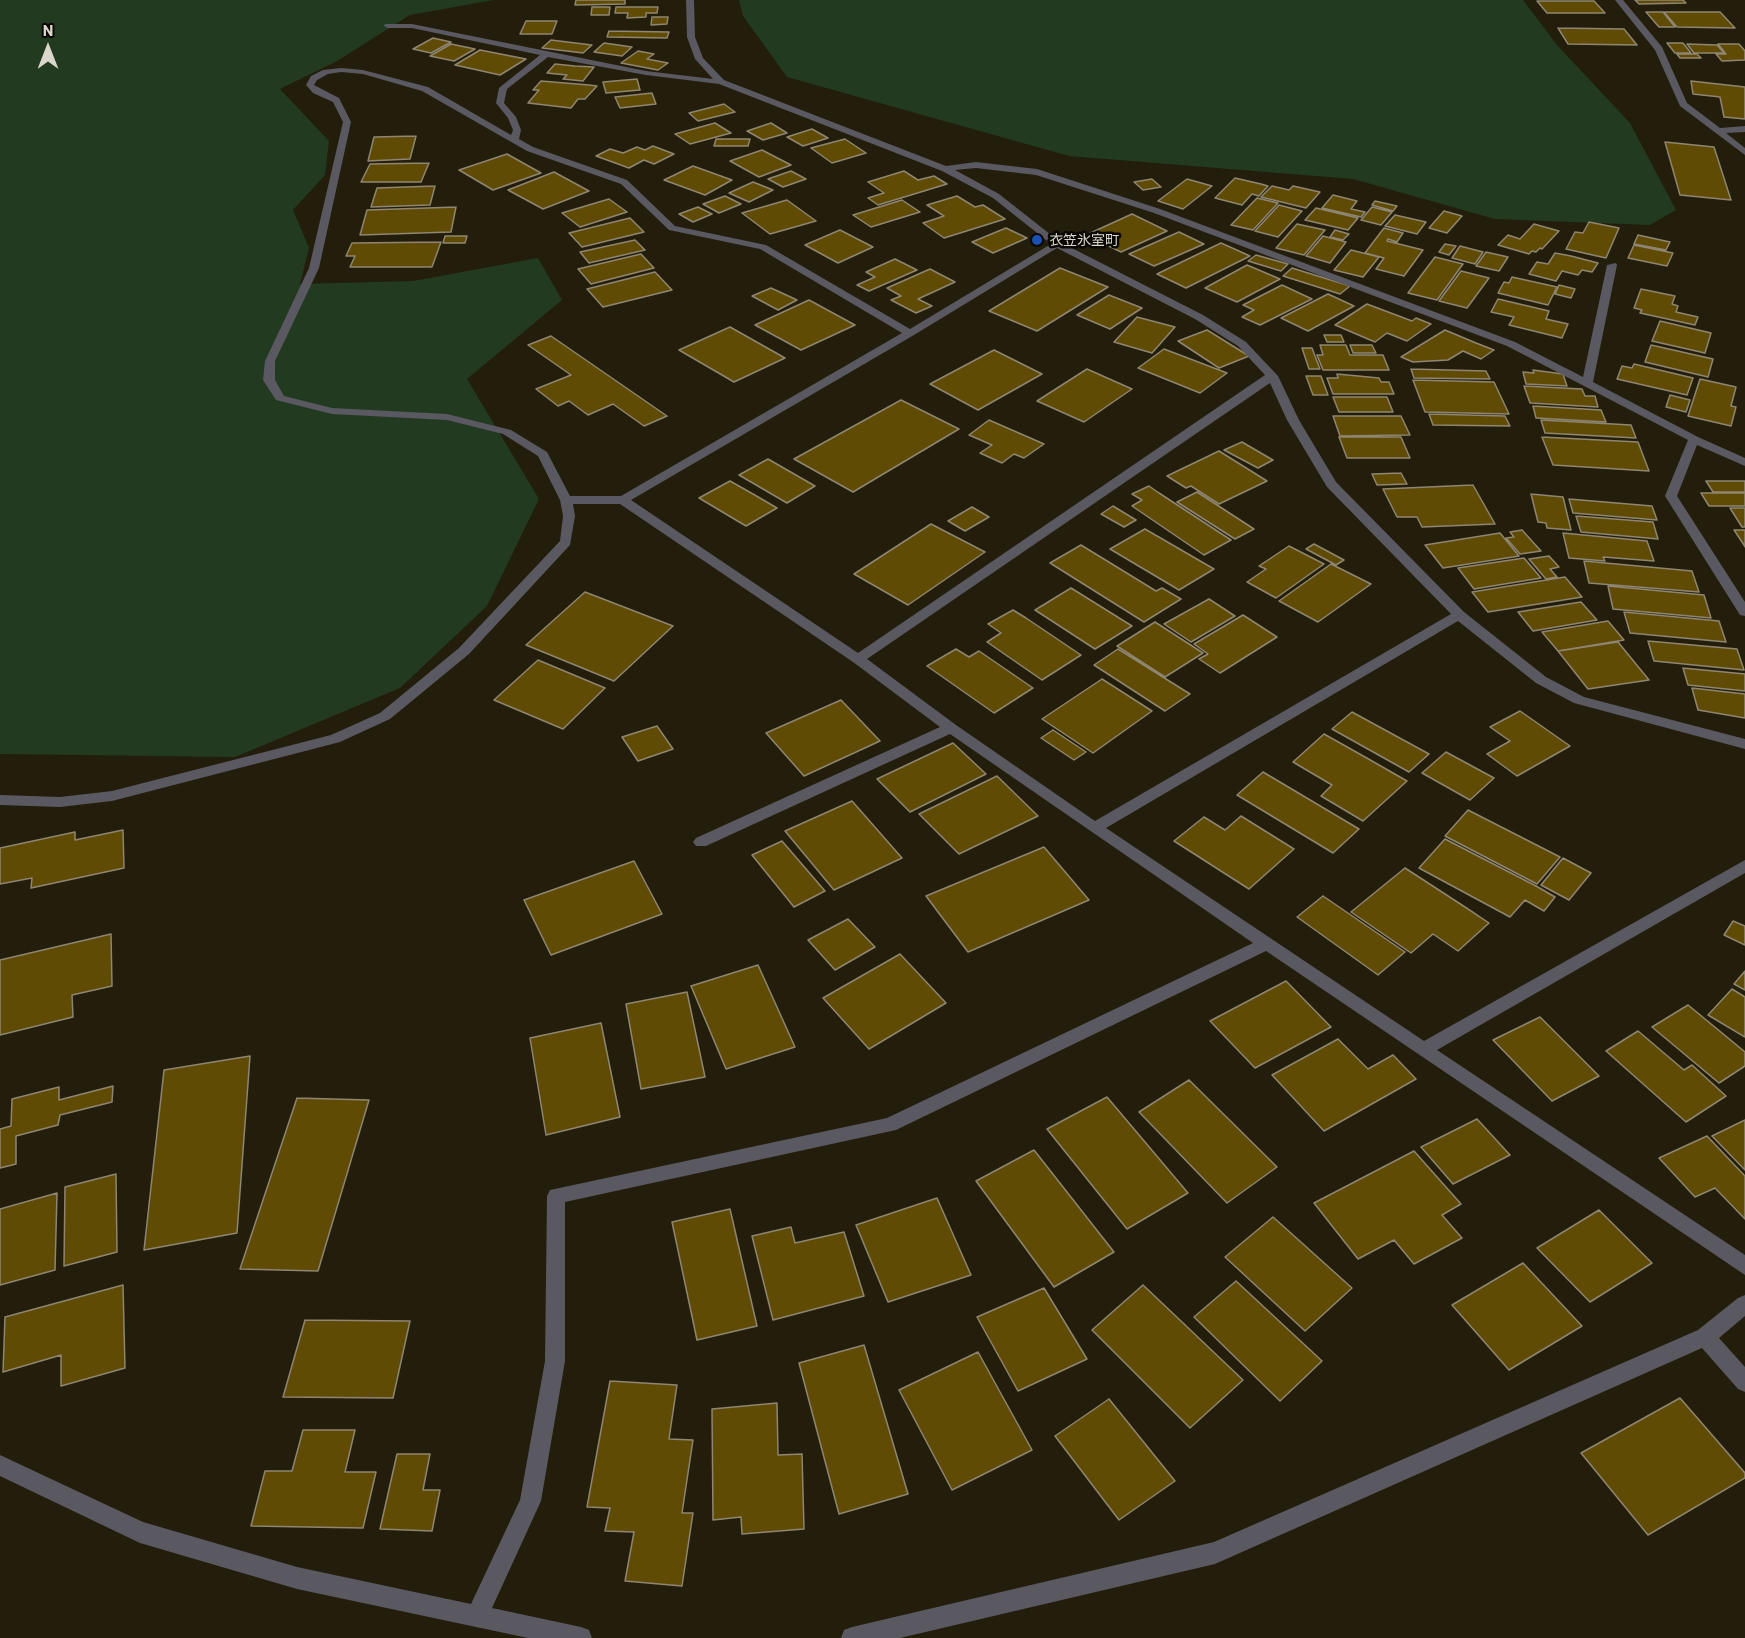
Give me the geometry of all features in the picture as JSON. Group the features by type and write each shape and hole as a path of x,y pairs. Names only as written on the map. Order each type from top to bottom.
{"street":[{"path":"690,0 691,37 699,59 721,82"},
{"path":"1619,0 1659,49 1683,104 1745,152"},
{"path":"388,26 411,26 646,73 721,82 945,169 996,196 1057,244 1199,317 1242,344 1272,376 1293,420 1330,484 1459,615 1541,680 1579,700 1745,744"},
{"path":"514,141 517,130 512,117 500,103 503,88 546,54"},
{"path":"0,800 60,802 112,796 335,739 385,716 464,651 566,542 569,516 566,500 543,454 507,432 447,417 332,411 280,398 269,380 270,361 315,268 347,122 336,100 316,91 310,85 314,78 326,72 341,70 363,72 424,89 530,150 624,182 672,228 763,247 910,333"},
{"path":"1717,131 1745,129"},
{"path":"945,169 976,165 1037,172 1157,211 1511,344 1694,439 1745,462"},
{"path":"566,500 623,500 910,333 1057,244"},
{"path":"1587,384 1612,266"},
{"path":"858,659 1272,376"},
{"path":"1694,439 1671,496 1745,612"},
{"path":"623,500 858,659 951,728 1095,828 1745,1266"},
{"path":"1095,828 1459,615"},
{"path":"701,842 951,728"},
{"path":"1424,1049 1745,866"},
{"path":"477,1616 531,1501 555,1361 556,1196 890,1125 1266,944"},
{"path":"852,1638 1215,1553 1705,1337 1745,1304"},
{"path":"1705,1337 1745,1382"},
{"path":"0,1465 140,1532 297,1578 581,1638"}],"green space":[{"path":"0,0 494,0 410,15 337,61 280,89 329,141 325,175 293,210 309,248 300,284 413,281 538,258 562,300 467,379 539,499 487,606 400,688 235,757 0,754"},
{"path":"739,0 1523,0 1557,45 1630,123 1676,210 1650,225 1495,219 1353,179 1069,156 787,77 743,16"}],"building":[{"path":"576,0 625,0 625,4 575,5"},
{"path":"1635,0 1683,0 1686,3 1639,4"},
{"path":"1537,1 1594,1 1605,13 1547,13"},
{"path":"592,7 610,7 609,15 591,15"},
{"path":"616,7 658,7 657,13 646,13 646,17 627,18 628,13 615,13"},
{"path":"1646,12 1663,12 1675,27 1659,27"},
{"path":"1664,12 1720,12 1735,28 1677,27"},
{"path":"652,17 668,17 667,24 651,25"},
{"path":"526,21 557,21 552,34 520,34"},
{"path":"1558,28 1624,29 1637,45 1568,44"},
{"path":"609,31 669,32 667,38 607,37"},
{"path":"433,38 451,42 431,53 413,49"},
{"path":"551,40 592,45 583,53 542,48"},
{"path":"604,43 632,47 622,56 594,52"},
{"path":"1667,43 1683,43 1691,53 1675,53"},
{"path":"451,44 475,49 454,61 430,56"},
{"path":"1687,44 1717,45 1724,53 1694,53"},
{"path":"1718,44 1739,44 1745,51 1745,60 1722,61 1716,54 1726,54"},
{"path":"480,50 526,59 500,75 455,65"},
{"path":"638,51 654,54 647,59 668,63 658,70 621,63"},
{"path":"1677,54 1697,54 1701,58 1680,58"},
{"path":"555,64 594,67 583,81 563,79 567,75 547,73"},
{"path":"637,79 640,90 606,93 603,82"},
{"path":"541,81 597,86 585,99 578,99 571,108 528,103 539,90 533,90"},
{"path":"1691,81 1745,87 1745,119 1724,117 1720,97 1693,94"},
{"path":"652,93 656,104 620,108 615,97"},
{"path":"724,104 735,112 698,121 689,113"},
{"path":"715,123 731,133 690,144 675,134"},
{"path":"771,123 787,133 763,140 747,131"},
{"path":"812,129 828,138 803,146 787,137"},
{"path":"416,136 410,159 368,161 374,137"},
{"path":"716,139 750,139 748,146 714,146"},
{"path":"845,139 866,153 832,163 811,148"},
{"path":"1665,142 1714,147 1731,200 1680,195"},
{"path":"653,146 674,154 654,164 644,160 629,168 596,156 610,149 623,153 637,147 645,150"},
{"path":"762,150 791,165 759,177 730,161"},
{"path":"507,154 541,173 493,190 459,170"},
{"path":"429,163 421,182 361,182 370,164"},
{"path":"693,166 732,180 705,195 664,180"},
{"path":"791,171 806,179 783,187 768,179"},
{"path":"904,171 918,180 934,176 947,184 878,205 868,198 884,193 868,182"},
{"path":"554,172 589,191 543,209 508,190"},
{"path":"1235,178 1268,186 1259,196 1252,194 1242,205 1215,198"},
{"path":"1152,179 1161,187 1143,190 1134,182"},
{"path":"1187,179 1212,186 1183,209 1158,201"},
{"path":"753,182 773,190 749,202 729,193"},
{"path":"435,186 430,205 371,207 377,188"},
{"path":"1272,186 1289,190 1293,186 1320,192 1306,208 1261,197"},
{"path":"1333,195 1357,201 1351,209 1365,212 1361,217 1322,208"},
{"path":"725,196 741,204 719,213 703,204"},
{"path":"957,196 975,207 983,205 1005,219 944,238 923,223 944,216 927,205"},
{"path":"1257,198 1278,203 1253,230 1231,225"},
{"path":"609,199 627,212 580,227 562,213"},
{"path":"787,200 816,221 770,234 742,213"},
{"path":"902,200 920,212 871,227 853,215"},
{"path":"1375,201 1397,206 1393,211 1372,205"},
{"path":"1279,205 1302,211 1278,237 1255,231"},
{"path":"456,207 451,232 360,235 367,210"},
{"path":"698,207 712,214 693,222 679,214"},
{"path":"1372,207 1392,212 1381,225 1361,220"},
{"path":"1316,208 1358,218 1348,230 1305,220"},
{"path":"1444,211 1462,216 1447,233 1429,228"},
{"path":"1132,214 1167,231 1121,252 1086,235"},
{"path":"1395,215 1426,222 1417,234 1385,226"},
{"path":"630,218 644,232 582,247 569,233"},
{"path":"1589,222 1619,228 1606,258 1566,249 1575,232 1583,233"},
{"path":"1297,224 1325,230 1304,255 1276,248"},
{"path":"1534,224 1559,231 1542,249 1529,254 1498,245 1508,235 1520,239"},
{"path":"1006,228 1027,238 993,253 972,242"},
{"path":"1384,228 1403,233 1397,242 1388,239 1387,241 1423,250 1404,276 1376,269 1384,258 1365,253"},
{"path":"840,230 873,247 838,263 805,245"},
{"path":"1335,230 1349,234 1343,240 1330,237"},
{"path":"1179,232 1204,244 1154,266 1129,254"},
{"path":"1638,235 1670,242 1666,250 1634,244"},
{"path":"445,236 467,236 465,243 443,243"},
{"path":"1323,236 1346,242 1330,263 1306,256"},
{"path":"635,240 645,250 589,263 580,252"},
{"path":"441,242 432,267 350,267 355,256 346,256 352,243"},
{"path":"1221,243 1250,256 1186,288 1157,274"},
{"path":"1445,244 1456,246 1449,255 1439,252"},
{"path":"1634,245 1673,253 1667,266 1628,258"},
{"path":"1460,246 1483,252 1475,264 1452,258"},
{"path":"1351,250 1379,257 1363,277 1334,270"},
{"path":"1486,252 1508,257 1499,271 1476,266"},
{"path":"1555,253 1598,263 1592,272 1582,270 1578,275 1562,271 1556,281 1529,274 1537,262 1548,264"},
{"path":"641,254 654,268 591,284 578,269"},
{"path":"1256,255 1288,264 1281,271 1248,261"},
{"path":"1435,257 1463,264 1437,300 1408,293"},
{"path":"895,259 917,270 869,291 857,285 875,277 866,272"},
{"path":"1247,265 1280,279 1237,302 1205,288"},
{"path":"1060,268 1108,287 1037,331 989,311"},
{"path":"1292,268 1350,286 1340,294 1283,276"},
{"path":"930,269 955,282 918,299 932,306 916,313 891,300 901,296 887,288"},
{"path":"1461,271 1489,278 1467,308 1439,301"},
{"path":"655,272 672,290 603,307 587,289"},
{"path":"1512,277 1557,287 1548,305 1498,293 1504,282 1509,283"},
{"path":"1282,285 1312,299 1260,325 1242,317 1254,310 1243,305"},
{"path":"1559,285 1575,289 1571,298 1555,294"},
{"path":"771,288 797,300 778,310 752,296"},
{"path":"1641,289 1675,296 1672,304 1678,306 1676,312 1698,317 1695,325 1640,313 1642,310 1634,308"},
{"path":"1328,294 1354,306 1308,331 1281,318"},
{"path":"1109,295 1142,308 1110,329 1077,315"},
{"path":"1498,299 1549,311 1546,319 1568,324 1562,338 1509,325 1514,317 1491,312"},
{"path":"809,300 855,325 801,350 755,325"},
{"path":"1367,304 1412,321 1416,318 1431,324 1407,341 1387,333 1375,342 1335,325"},
{"path":"1137,317 1175,327 1152,353 1114,342"},
{"path":"1660,321 1711,333 1705,353 1652,341"},
{"path":"730,327 785,358 734,382 679,350"},
{"path":"1207,330 1249,356 1219,368 1178,341"},
{"path":"1445,330 1494,350 1481,359 1463,351 1448,360 1413,362 1401,357"},
{"path":"1324,335 1341,335 1344,342 1327,342"},
{"path":"551,336 667,416 644,426 613,404 588,415 569,401 558,406 536,389 571,375 528,345"},
{"path":"1320,345 1346,345 1350,355 1383,355 1389,370 1323,370 1317,355 1323,355"},
{"path":"1350,345 1372,345 1376,353 1353,353"},
{"path":"1651,345 1713,359 1708,377 1645,362"},
{"path":"1302,348 1312,348 1320,369 1309,369"},
{"path":"1164,349 1227,373 1200,393 1138,368"},
{"path":"994,350 1042,374 978,410 930,384"},
{"path":"1634,364 1693,378 1687,395 1617,379 1622,366 1632,368"},
{"path":"1087,369 1132,389 1084,422 1037,401"},
{"path":"1411,369 1486,371 1490,379 1414,378"},
{"path":"1533,370 1563,374 1567,386 1526,384 1523,372 1534,373"},
{"path":"1337,374 1379,378 1381,382 1389,382 1394,394 1333,394 1327,378 1338,378"},
{"path":"1306,376 1321,376 1328,395 1313,395"},
{"path":"1700,379 1736,387 1731,406 1736,407 1731,426 1688,416"},
{"path":"1413,380 1494,382 1509,414 1425,412"},
{"path":"1524,386 1582,389 1585,396 1595,396 1598,407 1530,403"},
{"path":"1670,395 1690,400 1686,412 1666,407"},
{"path":"1333,397 1387,397 1393,412 1339,412"},
{"path":"901,400 959,429 853,492 794,459"},
{"path":"1533,406 1601,410 1606,422 1536,418"},
{"path":"1429,414 1505,416 1510,426 1433,425"},
{"path":"1333,416 1401,416 1410,435 1340,436"},
{"path":"989,420 1044,444 1024,458 1014,454 1002,463 980,453 992,445 969,435"},
{"path":"1541,420 1631,425 1636,438 1545,433"},
{"path":"1339,437 1401,437 1410,458 1347,458"},
{"path":"1542,437 1638,442 1649,471 1553,465"},
{"path":"1242,442 1273,460 1258,468 1224,450"},
{"path":"1219,451 1267,481 1219,504 1191,486 1186,488 1167,476"},
{"path":"768,459 815,486 787,503 739,475"},
{"path":"1401,473 1407,484 1377,485 1372,474"},
{"path":"730,481 777,508 746,526 699,498"},
{"path":"1706,481 1745,481 1745,492 1713,492"},
{"path":"1473,485 1495,524 1422,527 1417,517 1397,517 1383,489"},
{"path":"1149,486 1231,540 1204,555 1132,506 1142,500 1132,494"},
{"path":"1197,492 1254,529 1235,539 1177,502"},
{"path":"1701,493 1745,493 1745,506 1709,506"},
{"path":"1531,494 1563,497 1571,530 1547,528 1546,523 1538,522"},
{"path":"1569,499 1652,506 1657,520 1573,513"},
{"path":"1113,506 1136,520 1124,527 1101,514"},
{"path":"972,507 989,517 965,531 948,521"},
{"path":"1730,508 1745,508 1745,527 1742,527"},
{"path":"1576,516 1653,522 1658,539 1581,532"},
{"path":"931,524 985,552 908,605 854,574"},
{"path":"1145,529 1214,569 1179,590 1110,549"},
{"path":"1522,530 1541,551 1520,554 1506,538 1514,537 1510,532"},
{"path":"1734,530 1745,530 1745,547 1744,545"},
{"path":"1500,533 1519,556 1443,568 1425,545"},
{"path":"1563,533 1647,541 1654,561 1603,557 1605,561 1569,558"},
{"path":"1314,544 1344,560 1336,565 1306,549"},
{"path":"1081,545 1156,591 1162,588 1181,599 1144,622 1050,563"},
{"path":"1289,546 1324,564 1276,598 1247,582 1266,569 1259,566"},
{"path":"1549,556 1559,567 1550,569 1557,577 1546,579 1529,559"},
{"path":"1524,558 1541,578 1474,589 1458,568"},
{"path":"1584,561 1692,571 1699,592 1589,583"},
{"path":"1331,564 1371,584 1318,622 1279,601"},
{"path":"1565,577 1582,597 1488,612 1472,592"},
{"path":"1608,586 1704,595 1711,618 1613,609"},
{"path":"1071,588 1132,626 1095,649 1035,610"},
{"path":"585,592 673,626 614,681 526,645"},
{"path":"1209,599 1235,616 1191,642 1164,624"},
{"path":"1581,602 1597,620 1533,631 1518,612"},
{"path":"1013,610 1081,655 1042,680 987,642 1001,633 988,624"},
{"path":"1624,612 1719,621 1726,642 1630,633"},
{"path":"1243,615 1277,637 1220,673 1199,659 1208,654 1194,644"},
{"path":"1608,621 1624,640 1558,651 1542,632"},
{"path":"1155,622 1203,653 1165,677 1117,646"},
{"path":"1648,641 1737,649 1744,670 1654,661"},
{"path":"1618,642 1649,680 1588,689 1558,651"},
{"path":"956,649 969,657 979,651 1033,688 994,713 927,666"},
{"path":"1118,649 1190,694 1165,711 1094,665"},
{"path":"538,660 605,688 563,729 494,700"},
{"path":"1683,668 1745,674 1745,691 1688,685"},
{"path":"1102,679 1152,711 1093,753 1042,719"},
{"path":"1692,688 1745,694 1745,718 1698,710"},
{"path":"841,700 880,741 804,776 766,733"},
{"path":"1520,711 1570,746 1517,776 1487,754 1510,741 1490,727"},
{"path":"1352,712 1429,754 1409,772 1332,729"},
{"path":"657,726 673,749 638,761 622,737"},
{"path":"1053,730 1086,752 1074,760 1041,738"},
{"path":"1324,734 1407,781 1363,821 1321,796 1332,785 1293,762"},
{"path":"953,743 986,774 910,812 877,779"},
{"path":"1446,752 1494,778 1470,800 1422,773"},
{"path":"1263,772 1359,829 1333,853 1237,795"},
{"path":"997,776 1038,816 959,854 919,814"},
{"path":"852,801 902,858 834,890 785,831"},
{"path":"1468,810 1560,857 1537,884 1445,836"},
{"path":"1241,816 1294,849 1249,889 1174,841 1204,817 1225,830"},
{"path":"123,830 124,868 31,888 32,878 0,884 0,848 75,832 75,840"},
{"path":"1445,839 1555,897 1544,911 1525,900 1510,917 1419,868"},
{"path":"782,841 825,891 794,907 752,855"},
{"path":"1044,847 1089,900 968,952 926,896"},
{"path":"1563,858 1591,873 1569,900 1541,885"},
{"path":"634,861 662,914 551,955 524,900"},
{"path":"1405,868 1489,923 1458,951 1433,934 1411,953 1351,912"},
{"path":"1323,896 1405,952 1378,975 1297,917"},
{"path":"848,919 875,947 835,970 808,940"},
{"path":"1733,921 1745,926 1745,945 1724,935"},
{"path":"111,934 112,986 72,995 73,1017 0,1035 0,960"},
{"path":"900,954 946,1003 869,1049 823,998"},
{"path":"758,965 795,1047 726,1069 691,986"},
{"path":"1745,971 1745,990 1734,984"},
{"path":"1286,981 1331,1027 1255,1068 1210,1021"},
{"path":"1732,989 1745,997 1745,1037 1708,1015"},
{"path":"687,992 705,1077 641,1089 626,1004"},
{"path":"1688,1005 1745,1052 1745,1066 1719,1083 1652,1027"},
{"path":"1540,1017 1599,1076 1552,1101 1493,1040"},
{"path":"601,1023 620,1117 546,1135 530,1038"},
{"path":"1638,1031 1684,1070 1692,1065 1726,1096 1686,1122 1606,1051"},
{"path":"1338,1039 1368,1069 1393,1055 1416,1079 1324,1131 1272,1075"},
{"path":"250,1056 237,1233 144,1250 164,1070"},
{"path":"1189,1080 1277,1167 1227,1203 1139,1112"},
{"path":"113,1086 112,1102 60,1115 58,1125 16,1136 16,1164 0,1168 0,1129 11,1126 12,1099 59,1087 59,1100"},
{"path":"1107,1097 1188,1193 1127,1229 1047,1129"},
{"path":"297,1098 369,1100 318,1271 240,1269"},
{"path":"1477,1119 1510,1155 1453,1184 1421,1147"},
{"path":"1745,1120 1745,1170 1712,1136"},
{"path":"1707,1136 1745,1176 1745,1219 1715,1188 1695,1197 1659,1158"},
{"path":"1034,1150 1114,1252 1054,1287 976,1181"},
{"path":"1414,1151 1461,1204 1442,1215 1462,1238 1414,1264 1394,1240 1358,1259 1314,1203"},
{"path":"116,1174 117,1252 64,1266 65,1187"},
{"path":"57,1193 55,1270 0,1285 0,1209"},
{"path":"937,1198 971,1275 888,1302 856,1225"},
{"path":"730,1209 757,1326 697,1340 672,1222"},
{"path":"1599,1210 1652,1263 1590,1302 1537,1248"},
{"path":"1273,1217 1352,1288 1305,1331 1225,1257"},
{"path":"791,1227 795,1243 844,1232 864,1296 773,1320 752,1236"},
{"path":"1523,1263 1582,1326 1509,1370 1452,1305"},
{"path":"1236,1281 1322,1361 1280,1401 1194,1317"},
{"path":"123,1285 125,1368 61,1386 61,1355 3,1372 5,1317"},
{"path":"1143,1285 1243,1380 1190,1428 1092,1330"},
{"path":"1044,1288 1087,1359 1018,1391 977,1317"},
{"path":"305,1320 410,1321 393,1398 283,1397"},
{"path":"864,1345 908,1494 839,1514 799,1363"},
{"path":"978,1352 1032,1450 952,1490 899,1390"},
{"path":"610,1381 677,1385 669,1439 693,1440 682,1513 693,1513 682,1586 625,1581 634,1532 605,1531 610,1508 587,1507"},
{"path":"1680,1398 1745,1473 1745,1478 1648,1535 1581,1453"},
{"path":"1109,1399 1175,1481 1119,1520 1055,1436"},
{"path":"777,1403 778,1455 802,1454 804,1529 742,1534 741,1517 713,1520 712,1409"},
{"path":"303,1430 355,1430 345,1472 376,1472 363,1528 251,1526 265,1471 292,1471"},
{"path":"397,1454 430,1454 423,1490 440,1490 432,1531 380,1529"}],"place":[{"name":"衣笠氷室町","path":"1037,240"}]}
